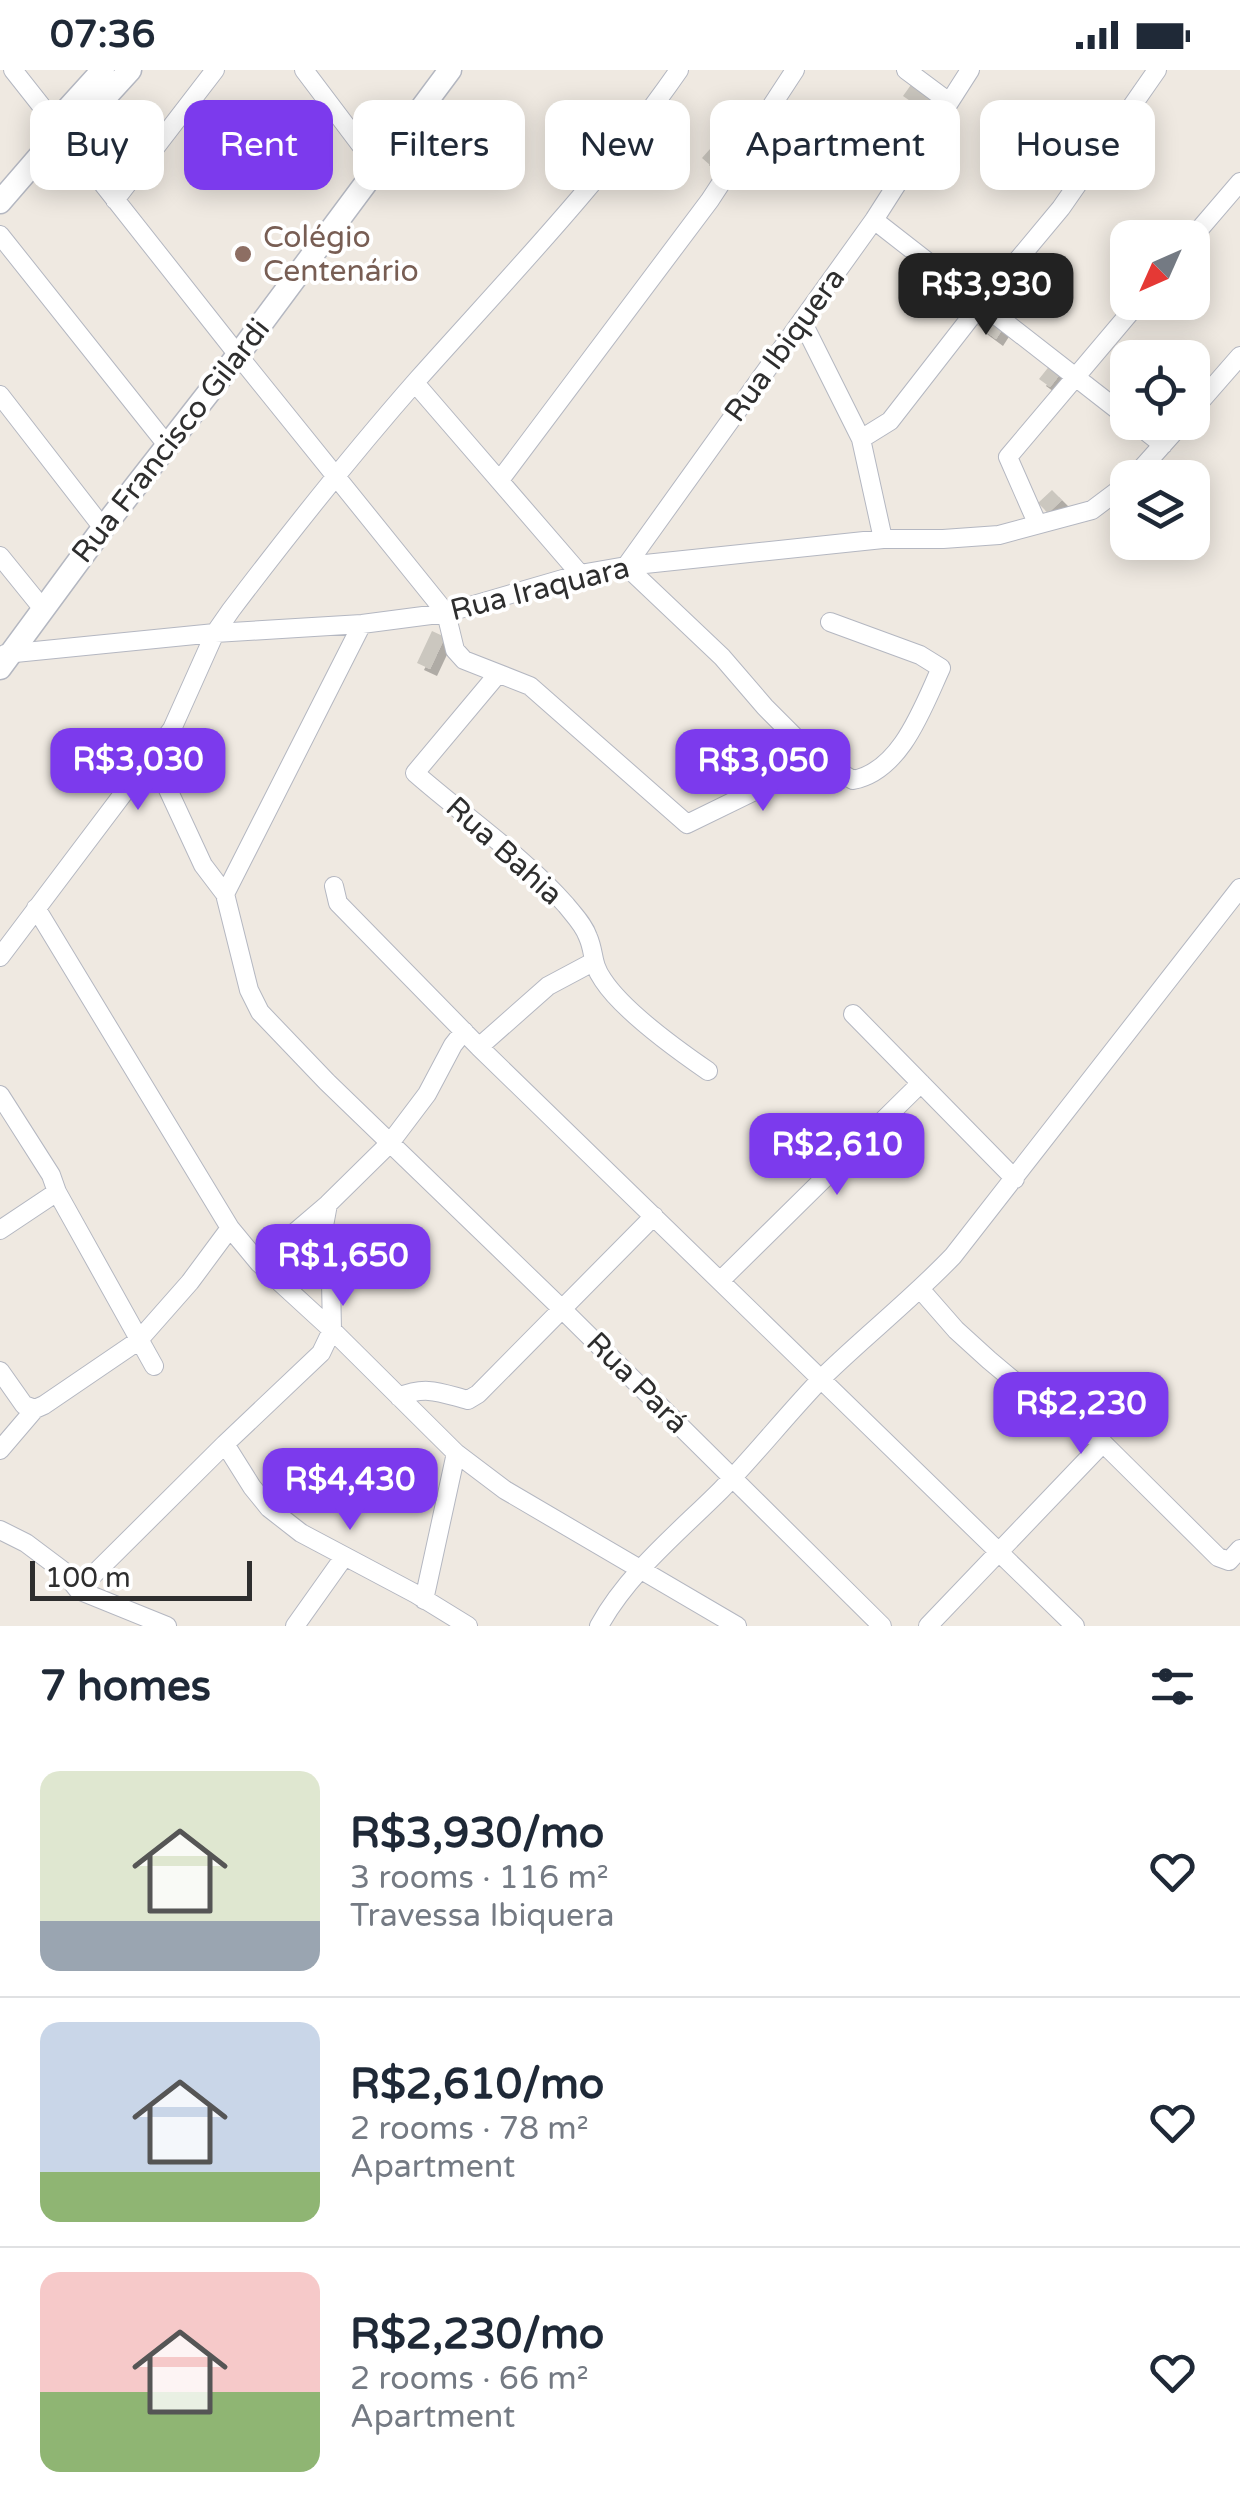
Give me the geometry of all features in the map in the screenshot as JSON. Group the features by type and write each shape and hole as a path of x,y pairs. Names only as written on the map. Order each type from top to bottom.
{"street":[{"path":"14,70 37,100"},
{"path":"82,100 103,70"},
{"path":"116,200 215,70"},
{"path":"304,70 353,135"},
{"name":"Rua Francisco Gilardi","path":"428,100 450,70"},
{"path":"0,957 172,729 215,633 253,580 415,383 604,170 679,70"},
{"path":"500,480 710,200 795,70"},
{"path":"906,70 946,100"},
{"name":"Rua Ibiquera","path":"950,100 970,70"},
{"path":"861,438 890,422 1061,208 1157,70"},
{"path":"96,100 128,71"},
{"path":"0,202 30,167"},
{"path":"1207,220 1240,182"},
{"path":"108,190 446,612 454,650 464,660 530,686 686,824 818,760"},
{"name":"Rua Francisco Gilardi","path":"3,659 362,190"},
{"name":"Rua Ibiquera","path":"626,566 893,190"},
{"path":"874,220 1110,404"},
{"path":"0,235 167,445"},
{"path":"1037,523 1008,457 1123,320"},
{"path":"802,321 861,438 882,539"},
{"path":"1210,391 1240,356"},
{"path":"415,383 580,574"},
{"path":"0,395 103,528"},
{"path":"1157,440 1163,445"},
{"path":"1149,460 1167,440"},
{"name":"Rua Iraquara","path":"3,659 215,633 362,624 446,612 580,574 626,566 882,539 1000,534 1092,510 1110,497"},
{"path":"0,556 43,609"},
{"path":"626,566 722,657 818,760 853,780 866,778 895,753 916,724 941,668 920,656 830,622"},
{"path":"225,894 362,624"},
{"name":"Rua Bahia","path":"497,674 415,773 545,883 590,939 592,962 604,983 625,1005 708,1071"},
{"name":"Rua Pará","path":"152,755 203,865 225,894 249,990 260,1012 882,1626"},
{"path":"334,886 344,910 479,1047 1075,1626"},
{"path":"599,1626 640,1570 732,1478 822,1379 953,1256 1240,888"},
{"path":"36,908 230,1228 258,1263 456,1453 505,1490 737,1626"},
{"path":"479,1047 548,986 592,962"},
{"path":"853,1014 1015,1179"},
{"path":"258,1263 328,1204 390,1143 426,1094 464,1030"},
{"path":"720,1281 921,1083"},
{"path":"0,1095 51,1175 154,1366"},
{"path":"0,1230 57,1192"},
{"path":"78,1590 321,1353 332,1330 332,1281 319,1253 328,1204"},
{"path":"399,1397 426,1389 468,1400 478,1394 654,1216"},
{"path":"0,1450 34,1409 138,1341 190,1282 230,1228"},
{"path":"921,1290 989,1360 1031,1395 1103,1444 1218,1557 1236,1560"},
{"path":"0,1371 24,1405 34,1409"},
{"path":"225,1444 269,1508 301,1532 468,1626"},
{"path":"928,1626 1103,1444"},
{"path":"424,1600 456,1453"},
{"path":"0,1530 26,1543 62,1570 78,1590 167,1626"},
{"path":"296,1626 344,1557"}],"building":[{"path":"913,82 936,98 909,100 903,96"},
{"path":"710,149 710,165 702,158"},
{"path":"986,311 1005,325 996,339 977,325"},
{"path":"1051,364 1061,373 1050,387 1039,379"},
{"path":"1052,490 1062,500 1048,513 1038,503"},
{"path":"432,631 445,637 430,669 417,663"}],"place":[{"name":"Colégio Centenário","path":"243,254"}]}
